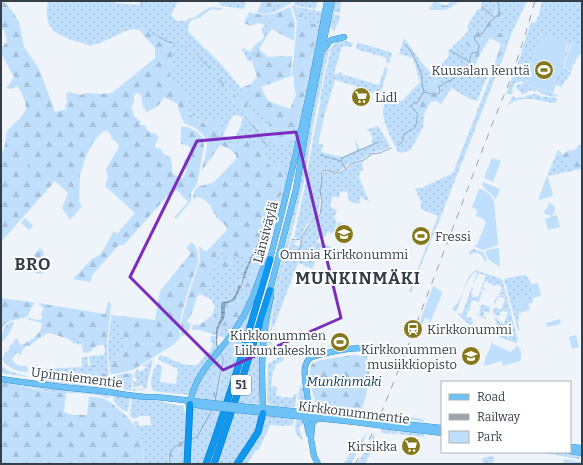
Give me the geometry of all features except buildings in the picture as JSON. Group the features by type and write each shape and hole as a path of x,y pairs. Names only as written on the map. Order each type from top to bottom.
{"highway":[{"name":"Länsiväylä","path":"206,464 237,370 270,260"},
{"name":"Länsiväylä","path":"214,464 270,290"},
{"path":"188,464 190,402"},
{"path":"237,464 258,432 263,410"}],"main road":[{"name":"Länsiväylä","path":"270,260 299,143 327,1"},
{"name":"Länsiväylä","path":"270,290 296,189 306,129 332,1"},
{"path":"322,52 331,40 344,37"},
{"path":"190,402 196,381 236,329 254,295 265,263 270,260"},
{"path":"263,410 263,345 266,319 271,296 270,290"},
{"path":"318,464 313,451 311,439 313,423 320,416 312,403 306,376 305,367 307,361 310,358 325,353 356,348 359,345 367,346"},
{"path":"306,376 305,380 308,404 306,410 302,414 306,420 309,437 311,439"},
{"name":"Upinniementie","path":"1,379 128,394 155,399 263,410"},
{"name":"Kirkkonummentie","path":"263,410 355,420 441,433"},
{"name":"Kirkkonummentie","path":"393,425 441,428"},
{"path":"571,446 582,448"},
{"path":"571,451 582,453"}],"highlighted area":[{"path":"296,132 341,318 223,370 130,277 197,141"}],"green space":[{"path":"1,1 3,1 12,11 19,22 24,47 39,69 55,112 66,109 66,94 69,92 81,95 86,93 112,93 155,58 155,48 140,31 141,29 163,41 170,47 173,56 170,77 174,83 186,93 188,98 185,110 189,114 203,123 216,118 219,122 221,136 232,145 249,140 256,144 265,153 269,165 273,169 277,169 279,164 285,171 280,199 273,221 260,238 255,250 250,251 250,256 242,255 238,257 226,253 220,249 218,251 213,265 209,268 211,283 210,288 202,290 197,297 192,313 187,321 191,324 190,328 187,333 181,337 184,311 200,260 199,246 206,252 227,230 226,226 216,217 209,204 199,197 196,197 195,200 194,199 194,193 200,185 214,182 236,159 236,155 230,149 220,145 201,172 206,156 207,147 205,137 199,130 184,123 179,112 178,104 164,97 159,105 147,112 143,107 141,95 137,93 134,95 134,103 131,107 134,116 140,121 141,125 144,125 152,134 154,133 158,136 155,144 156,149 158,148 162,150 165,155 170,157 172,172 180,179 183,178 185,174 186,169 184,160 192,156 189,147 181,144 181,127 188,127 197,132 203,138 204,146 197,184 191,193 191,201 176,219 174,218 188,202 177,190 170,193 124,245 119,245 93,274 90,282 73,279 92,259 101,254 114,231 117,234 135,213 105,186 108,177 106,169 119,147 110,134 107,131 104,131 95,140 84,161 80,174 79,202 82,206 70,220 62,208 68,193 55,181 1,242 1,152 4,150 7,131 26,110 21,91 17,86 12,89 6,88 14,77 1,53 1,49 7,41 4,30 1,29"},
{"path":"48,1 113,1 115,3 141,5 141,1 178,1 171,15 177,21 186,21 189,18 194,18 211,7 222,8 221,10 211,9 199,18 190,21 188,26 189,32 221,64 244,92 244,98 242,99 237,98 234,94 227,90 235,105 249,122 255,125 270,142 278,139 251,113 247,105 248,103 251,103 282,140 288,143 291,143 295,139 318,25 304,21 298,7 323,12 313,66 286,183 272,234 260,274 248,304 228,338 218,336 220,325 222,326 235,321 242,314 238,300 235,300 263,236 272,232 270,231 263,234 273,221 284,182 279,164 277,169 273,169 266,159 265,153 256,144 242,141 232,145 220,136 221,132 216,118 203,123 185,110 188,97 184,90 174,83 170,77 173,56 172,51 167,44 158,38 141,29 140,31 134,29 128,30 98,44 90,46 62,36 52,29 47,18","holes":["234,115 242,117 242,123 233,140 223,135","260,245 260,263 255,272 253,285 249,290 244,289"]},
{"path":"220,1 246,1 244,9 222,6 219,3"},
{"path":"262,1 290,1 291,3 287,5 279,3 268,8 263,14 257,12"},
{"path":"296,1 318,1 316,8 314,9 294,5"},
{"path":"334,1 341,1 340,13 332,12"},
{"path":"434,1 446,6 451,1 459,1 446,10 429,10"},
{"path":"483,1 493,1 495,3 496,11 480,30 469,35 465,42 469,47 469,62 465,69 487,77 477,101 470,99 451,88 447,95 441,92 436,86 438,76 418,104 412,106 420,117 424,117 423,127 411,149 403,153 398,152 383,116 386,96 402,101 420,82 413,58 399,54 404,38 432,74 448,57 448,51 469,29 467,27 477,10 481,8"},
{"path":"493,1 503,1 501,15 492,24 491,28 497,33 508,32 492,79 490,78 501,44 490,38 480,54 472,72 464,67 468,64 469,58 464,54 468,51 469,47 465,42 469,35 481,29 484,23 488,22 490,17 495,14 496,9"},
{"path":"503,1 527,1 511,34 411,293 409,292 438,216 421,209 421,202 415,188 422,188 453,173 490,78 492,79 508,32 499,33 495,32 491,28 492,24 501,15"},
{"path":"542,1 582,1 582,47 573,41 572,43 571,42 563,67 571,73 560,88 560,86 556,85 556,81 568,45 565,41 542,34 531,62 526,82 528,85 558,96 553,97 540,93 537,89 536,92 531,90 522,95 516,86 523,84 522,81 515,83 512,94 506,94 531,22 535,23"},
{"path":"279,3 287,5 275,11 263,14 268,8"},
{"path":"292,6 298,7 304,21 318,25 295,139 291,143 282,140 251,103 248,103 247,105 251,113 280,141 275,145 270,142 256,125 250,122 235,105 227,90 233,93 237,98 244,98 244,92 241,88 251,84 257,77 252,61 259,49 268,57 292,56 291,76 261,87 268,101 290,109 296,95 294,77 292,76 297,22"},
{"path":"290,7 295,23 294,41 271,29 272,25 267,21 265,25 257,23 251,26 244,23 249,12 265,15 279,12"},
{"path":"331,14 340,16 334,31 330,26"},
{"path":"267,21 272,25 271,29 252,61 248,61 242,49 243,48 250,52 257,43 262,40 264,37 262,29"},
{"name":"Kuusalan kenttä","path":"542,34 555,37 567,43 553,93 528,85 526,82 531,62"},
{"path":"342,40 353,43 351,47 342,46 334,73 338,75 339,72 343,73 342,75 344,76 345,75 379,85 385,67 388,68 377,105 379,95 369,92 369,90 335,80 324,116 320,98 331,48 335,41"},
{"path":"572,41 582,47 582,52 574,65 572,65 573,68 571,72 564,66"},
{"path":"357,43 390,52 392,54 389,63 386,62 387,58 356,49"},
{"path":"330,45 315,115 304,182 274,304 269,329 267,351 265,350 272,297 292,220 313,102 326,49"},
{"path":"435,76 438,76 436,86 438,91 447,95 441,104 435,100 433,102 431,101 423,116 420,117 412,106 418,104 428,89 425,86 429,80"},
{"path":"535,94 540,95 541,97 556,98 557,101 555,103 522,99 506,106 511,101 512,96 516,98 523,98"},
{"path":"321,99 324,116 320,136 314,134"},
{"path":"378,126 390,147 349,164 339,172 322,169 320,173 322,179 321,174 323,171 340,174 351,165 362,162 363,170 360,171 359,178 369,201 365,200 361,196 359,204 349,201 347,192 342,191 339,198 333,196 330,204 332,208 337,210 334,217 337,223 333,233 328,232 325,237 319,237 317,242 351,254 351,259 321,247 312,269 303,265 298,255 301,239 308,227 321,215 322,195 318,215 307,224 299,238 294,237 314,134 320,136 318,143 323,145 321,152 342,157 357,150 355,139 360,149 372,144 371,141 373,139 369,130 366,130"},
{"path":"582,143 582,169 577,170 557,152 558,150 564,154 567,151 574,150"},
{"path":"557,152 560,156 577,170 547,176"},
{"path":"20,156 29,159 27,168 17,166"},
{"path":"492,158 501,161 493,182 484,178"},
{"path":"547,176 553,196 538,200"},
{"path":"483,182 500,189 496,199 484,188 482,184"},
{"path":"479,189 488,193 494,201 498,244 483,250 474,246 477,245 486,222 484,219 476,216 477,210 472,207"},
{"path":"548,203 552,204 555,208 552,215 557,215 560,227 548,230 545,219 551,217 550,215 546,215 544,211 548,207"},
{"path":"25,218 33,226 29,230 21,223"},
{"path":"339,222 350,226 346,226 343,232 337,230 334,234"},
{"path":"265,240 267,244 260,253 260,263 255,272 255,282 247,293 243,294 242,292 252,273 253,265 260,245"},
{"path":"291,240 296,242 293,245 300,246 297,256 302,264 298,263 274,326 272,327 271,342 281,350 283,354 269,343 275,304"},
{"path":"192,242 198,252 198,263 182,311 179,331 180,338 173,345 133,370 111,374 109,364 114,364 115,362 111,358 118,354 125,345 120,330 116,328 119,324 121,326 123,324 111,318 111,314 155,320 160,291 191,253 186,248"},
{"path":"40,248 44,252 41,268 45,269 43,274 21,270"},
{"path":"498,248 500,267 489,260 485,252 487,250"},
{"path":"220,249 235,256 250,256 250,251 255,250 233,298 223,302 219,301 218,307 211,322 208,319 212,315 215,307 211,299 199,294 202,290 206,290 211,284 209,268"},
{"path":"473,249 483,252 487,260 486,262 478,253 468,254"},
{"path":"223,259 228,259 235,263 235,265 228,268 226,271 219,271 216,268 217,263"},
{"path":"475,270 502,279 506,294 498,295 502,287 497,284 496,286 490,284 491,282 488,283 488,281 485,282 483,288 486,289 481,289 486,276 479,273 473,285 477,273 475,272 466,285 456,312 452,308 458,302 467,280"},
{"path":"523,275 528,277 533,301 529,304 526,297 516,300 519,313 518,325 520,330 518,330 504,279"},
{"path":"538,283 541,296 533,298 530,284"},
{"path":"433,286 441,291 442,294 429,325 430,320 425,318 420,331 417,329"},
{"path":"472,287 472,297 478,297 480,291 482,291 479,302 473,300 471,301 469,311 468,310 466,315 467,317 472,318 472,326 458,314 462,314"},
{"path":"506,294 518,340 516,343 499,337 502,333 508,338 513,326 507,324 504,325 504,331 499,330 495,318 498,318 498,321 504,324 508,311 506,312 502,310 502,312 500,312 501,315 499,314 500,317 493,313 495,307 501,310 505,299 505,297 498,297 496,303 494,303 496,297"},
{"path":"527,297 530,310 519,313 516,300"},
{"path":"1,298 35,303 28,316 7,322 1,329"},
{"path":"255,299 220,413 202,464 189,464 192,407 215,410 224,365 222,351"},
{"path":"235,300 241,301 245,305 243,312 235,321 235,325 220,325 223,321 225,313 224,308 226,304"},
{"path":"218,301 223,302 221,306 221,317 217,326 217,335 199,330 192,330 193,325 199,325 208,319 212,321 218,307"},
{"path":"108,302 111,304 107,345 95,347 90,352 86,353 83,352 82,339 74,337 68,339 50,333 45,334 29,346 26,345 21,355 16,353 12,358 16,364 27,367 27,372 14,369 3,361 2,358 5,356 5,352 8,351 15,339 17,338 20,345 24,344 32,340 40,331 42,323 26,319 42,319 41,312 44,309 38,303 105,314"},
{"path":"482,304 490,309 489,313 485,311 483,316 486,319 477,315 478,313 479,315 481,314 479,312"},
{"path":"111,318 123,324 120,330 125,345 118,354 111,358 115,364 109,364 108,346"},
{"path":"560,319 561,324 547,327 546,323"},
{"path":"14,322 13,326 2,342 1,349 1,337 3,330 7,324"},
{"path":"263,323 261,403 238,403"},
{"path":"474,324 488,329 489,331 492,327 497,328 494,334 496,336 473,327"},
{"path":"212,335 217,337 216,345 218,350 198,376 189,395 153,391 151,385 152,377 155,367 159,364 162,367 160,382 176,384 178,369 159,360 160,355 183,364 197,365 207,352 210,352 213,343 210,341"},
{"path":"576,335 579,347 572,349 569,337"},
{"path":"74,337 82,339 82,345 73,343 68,339"},
{"path":"492,341 494,345 511,352 513,349 515,350 516,345 518,346 521,352 520,361 503,366 502,361 484,366"},
{"path":"104,345 107,345 109,375 107,382 105,385 35,376 36,364 41,369 82,367 82,357 87,357 88,365 91,366 89,356 104,355","holes":["98,369 96,376 100,379 103,378 100,375 102,372 107,374 107,380 105,382 98,381 90,374 91,371"]},
{"path":"222,351 224,357 217,400 213,400 213,387 210,384 210,380 217,377 218,366 221,362 217,356"},
{"name":"Munkinmäki","path":"353,355 367,356 369,363 369,383 362,409 353,414 338,412 336,409 337,404 331,402 327,401 319,404 314,397 311,385 310,372 312,364 321,360"},
{"path":"217,356 221,362 218,366 217,377 213,378 213,400 194,397 198,381"},
{"path":"281,356 284,360 274,366 276,368 273,370 271,386 277,387 276,395 281,396 282,399 283,397 293,398 294,394 297,394 295,406 293,408 271,405 267,401 268,364"},
{"path":"153,359 146,389 133,391 133,389 144,389 141,385 133,388 133,381 136,382 137,378 134,378 135,372 138,368 138,371 142,371 147,367 142,366"},
{"path":"1,366 11,372 30,377 1,373"},
{"path":"91,366 97,367 98,369 96,376 100,379 103,378 100,375 100,372 107,374 106,382 94,382 90,374"},
{"path":"129,373 133,376 132,381 122,382 110,379 112,376"},
{"path":"110,377 111,379 122,382 132,381 131,391 109,385"},
{"path":"38,379 106,387 119,390 43,382 38,381"},
{"path":"1,381 41,391 66,393 64,412 72,415 87,415 89,397 101,398 108,401 124,413 138,432 141,439 143,464 1,464"},
{"path":"12,383 49,389 64,389 105,394 110,397 107,398 98,395 78,393 54,393"},
{"path":"300,386 303,388 305,403 303,407 299,409 297,405"},
{"path":"114,396 130,397 128,411 126,412 115,403 113,399"},
{"path":"132,397 183,406 186,415 185,429 187,430 187,439 168,456 168,464 143,464 143,448 134,422 138,422 138,426 151,425 150,416 140,416 134,419 131,417"},
{"path":"314,400 319,403 327,401 337,404 336,409 338,412 320,409 315,404"},
{"path":"235,412 260,414 253,434 236,464 217,464"},
{"path":"391,414 418,418 426,422 391,417"},
{"path":"267,416 294,418 293,425 270,425 258,450 256,450 247,464 240,464 260,434"},
{"path":"296,419 302,419 305,423 299,428 303,441 296,432"},
{"path":"382,426 393,427 398,431 398,434 381,433"},
{"path":"404,430 423,434 425,437 399,434 400,431"},
{"path":"368,432 351,464 343,464 356,445"},
{"path":"374,433 372,449 365,464 357,464 365,451"},
{"path":"187,439 187,442 177,452 182,464 168,464 169,455 175,445 182,440"},
{"path":"187,442 186,464 182,464 177,455 180,448"},
{"path":"544,453 581,455 579,459"},
{"path":"494,456 494,461 490,464 485,464 482,461 482,459 486,457"},
{"path":"564,459 581,462 582,464 563,464"}],"shaded area":[{"path":"147,29 165,40 182,46 165,41"},
{"path":"235,105 255,128 264,142 274,149 264,143 255,129"},
{"path":"270,231 272,232 263,236 235,300 226,304 225,306 224,319 218,331 218,350 216,345 216,329 221,317 221,303 233,298 239,285 241,285 244,272 260,238 263,234"}],"waterway":[{"path":"398,145 402,142 404,134 416,126 418,114 411,106 414,103 417,103 424,92 435,94 440,92 439,87 452,80 457,74 468,67 471,54 478,52 479,45 474,37 478,34 482,34 490,22 499,14 499,4 496,1"},
{"path":"482,7 494,17"},
{"path":"405,44 416,61 422,76 424,92"},
{"path":"451,51 470,62"},
{"path":"466,69 478,73"},
{"path":"219,79 224,86"},
{"path":"341,161 342,158 379,142"},
{"path":"292,239 300,239 311,223 320,215 322,201 320,191 322,181 321,173 323,170 340,173 351,164 364,160 372,154 380,153 391,148"},
{"path":"320,155 341,161 346,169"},
{"path":"301,240 301,245 297,256 300,258 301,263"},
{"path":"215,401 223,364 223,358 220,352"},
{"path":"190,440 197,437 212,410"},
{"path":"170,464 170,454 172,450 185,441"}],"railway":[{"path":"355,464 370,438 405,354 511,78 535,1"}],"place":[{"name":"Kuusalan kenttä","path":"544,70"},
{"name":"Lidl","path":"361,97"},
{"name":"Omnia Kirkkonummi","path":"344,234"},
{"name":"Fressi","path":"421,236"},
{"name":"Kirkkonummi","path":"413,329"},
{"name":"Kirkkonummen Liikuntakeskus","path":"340,342"},
{"name":"Kirkkonummen musiikkiopisto","path":"471,356"},
{"name":"Kirsikka","path":"411,446"}],"district":[{"name":"BRO","path":"33,264"},
{"name":"MUNKINMÄKI","path":"358,278"}]}
